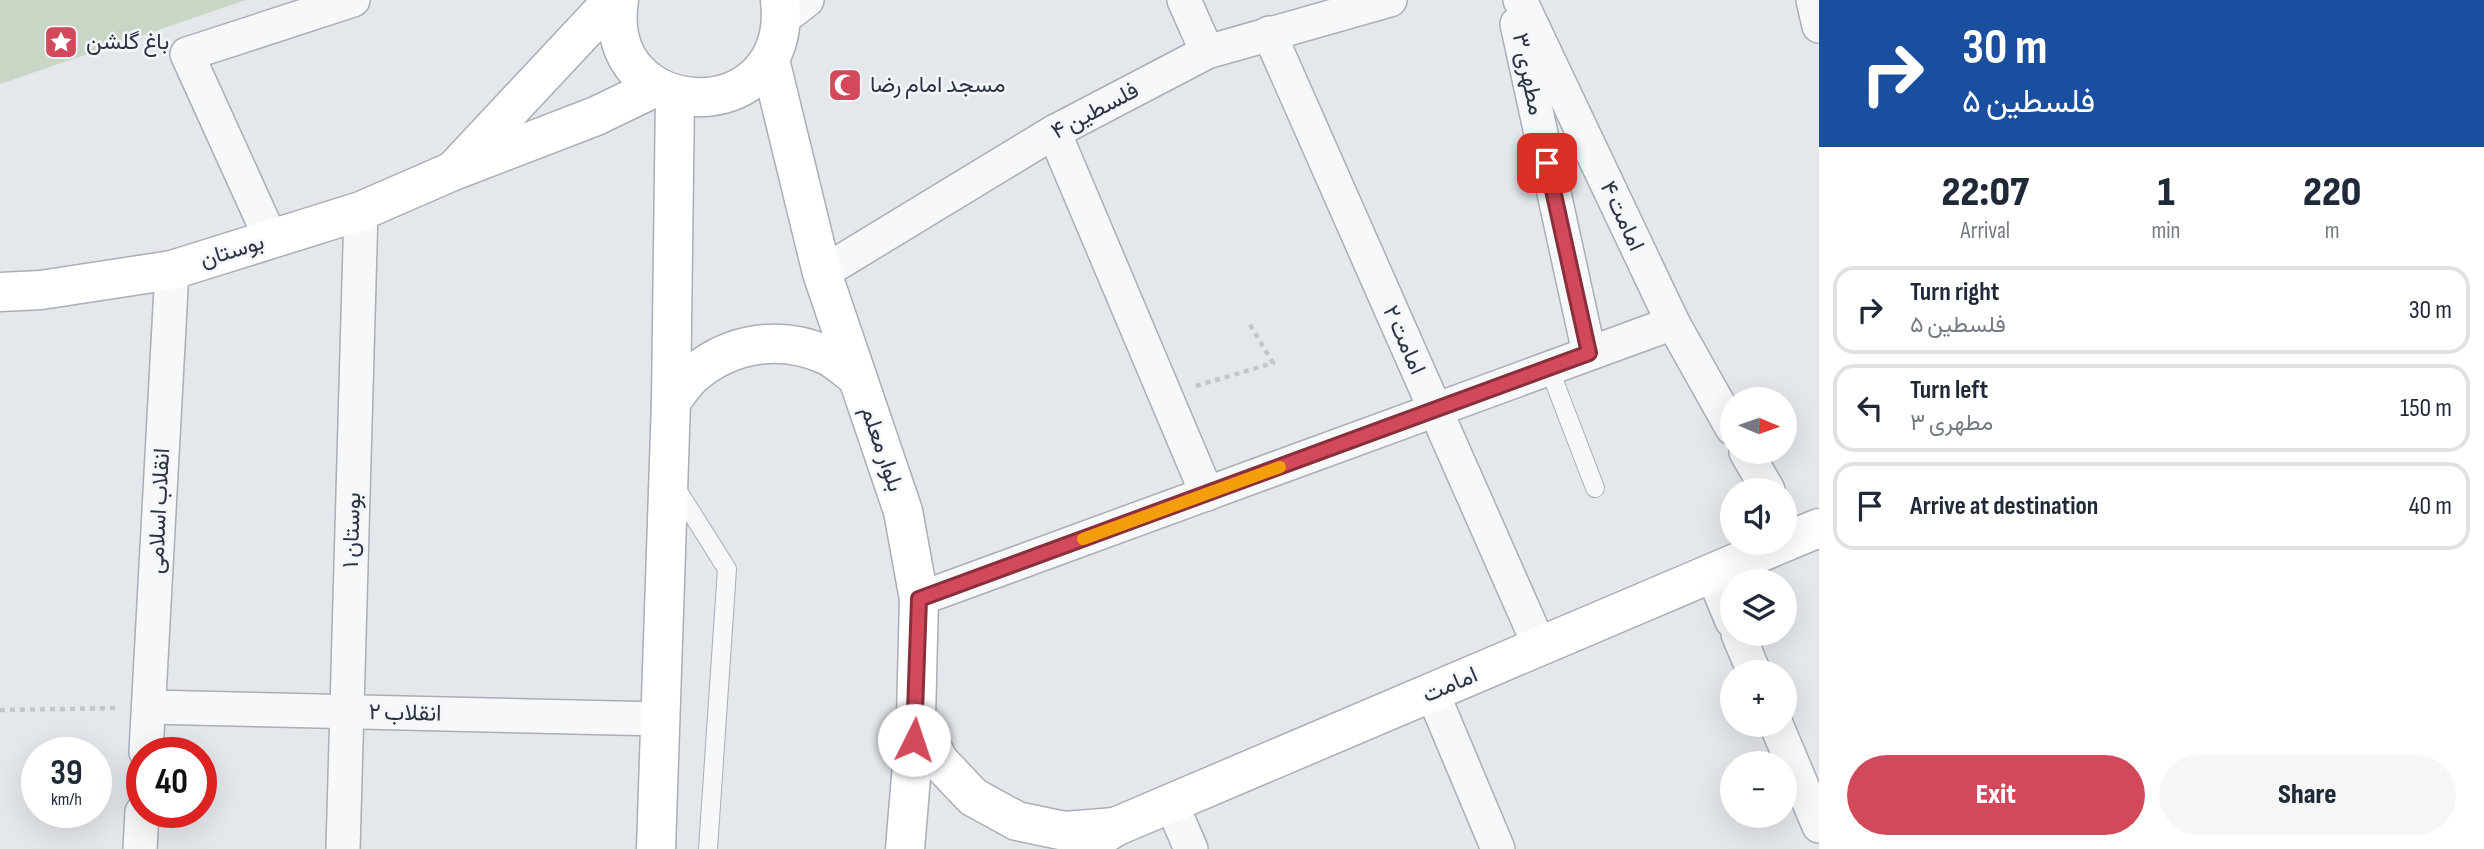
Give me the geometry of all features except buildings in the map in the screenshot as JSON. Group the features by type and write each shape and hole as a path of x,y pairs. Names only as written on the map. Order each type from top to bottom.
{"street":[{"path":"271,239 187,54 353,0"},
{"path":"453,171 613,0"},
{"path":"619,0 619,35 626,55 639,73 666,91 697,99 719,97 738,90 756,77 770,60 790,6"},
{"path":"1184,0 1207,52"},
{"name":"فلسطین ۴","path":"822,273 1054,132 1207,52 1391,0"},
{"name":"مطهری ۳","path":"1512,0 1589,353"},
{"name":"امامت ۴","path":"1520,0 1673,323 1720,407"},
{"path":"1813,0 1819,26"},
{"name":"امامت ۲","path":"1269,33 1539,647"},
{"name":"بلوار معلم","path":"770,60 822,273 903,511 919,599 916,717 905,849"},
{"path":"656,849 671,402 666,91"},
{"name":"بوستان","path":"0,292 41,290 172,270 361,211 453,171 666,91"},
{"path":"1054,132 1206,494"},
{"name":"بوستان ۱","path":"343,849 361,211"},
{"name":"انقلاب اسلامی","path":"147,737 172,270"},
{"path":"919,599 1673,323"},
{"path":"671,402 693,374 723,354 758,344 793,344 828,355 857,377"},
{"name":"امامت","path":"1115,827 1750,555"},
{"path":"1712,573 1720,592"},
{"path":"1432,692 1497,849"},
{"name":"انقلاب ۲","path":"149,707 660,719"},
{"path":"916,717 939,761 973,797 1017,821 1066,831 1115,827"},
{"path":"1781,737 1819,826"},
{"path":"1171,803 1191,849"},
{"path":"1080,849 1115,827"},
{"path":"140,849 141,828"}],"lane":[{"path":"1549,368 1595,488"},
{"path":"668,476 727,569 708,849"}],"path":[{"path":"1165,395 1273,363 1249,323"},
{"path":"0,710 149,707"}],"green space":[{"name":"باغ گلشن","path":"0,0 246,0 0,84"}],"slow traffic":[{"path":"1083,539 1280,467"}],"place":[{"name":"باغ گلشن","path":"61,42"},
{"name":"مسجد امام رضا","path":"845,85"}],"route":[{"path":"914,740 919,599 1589,353 1547,163"}]}
